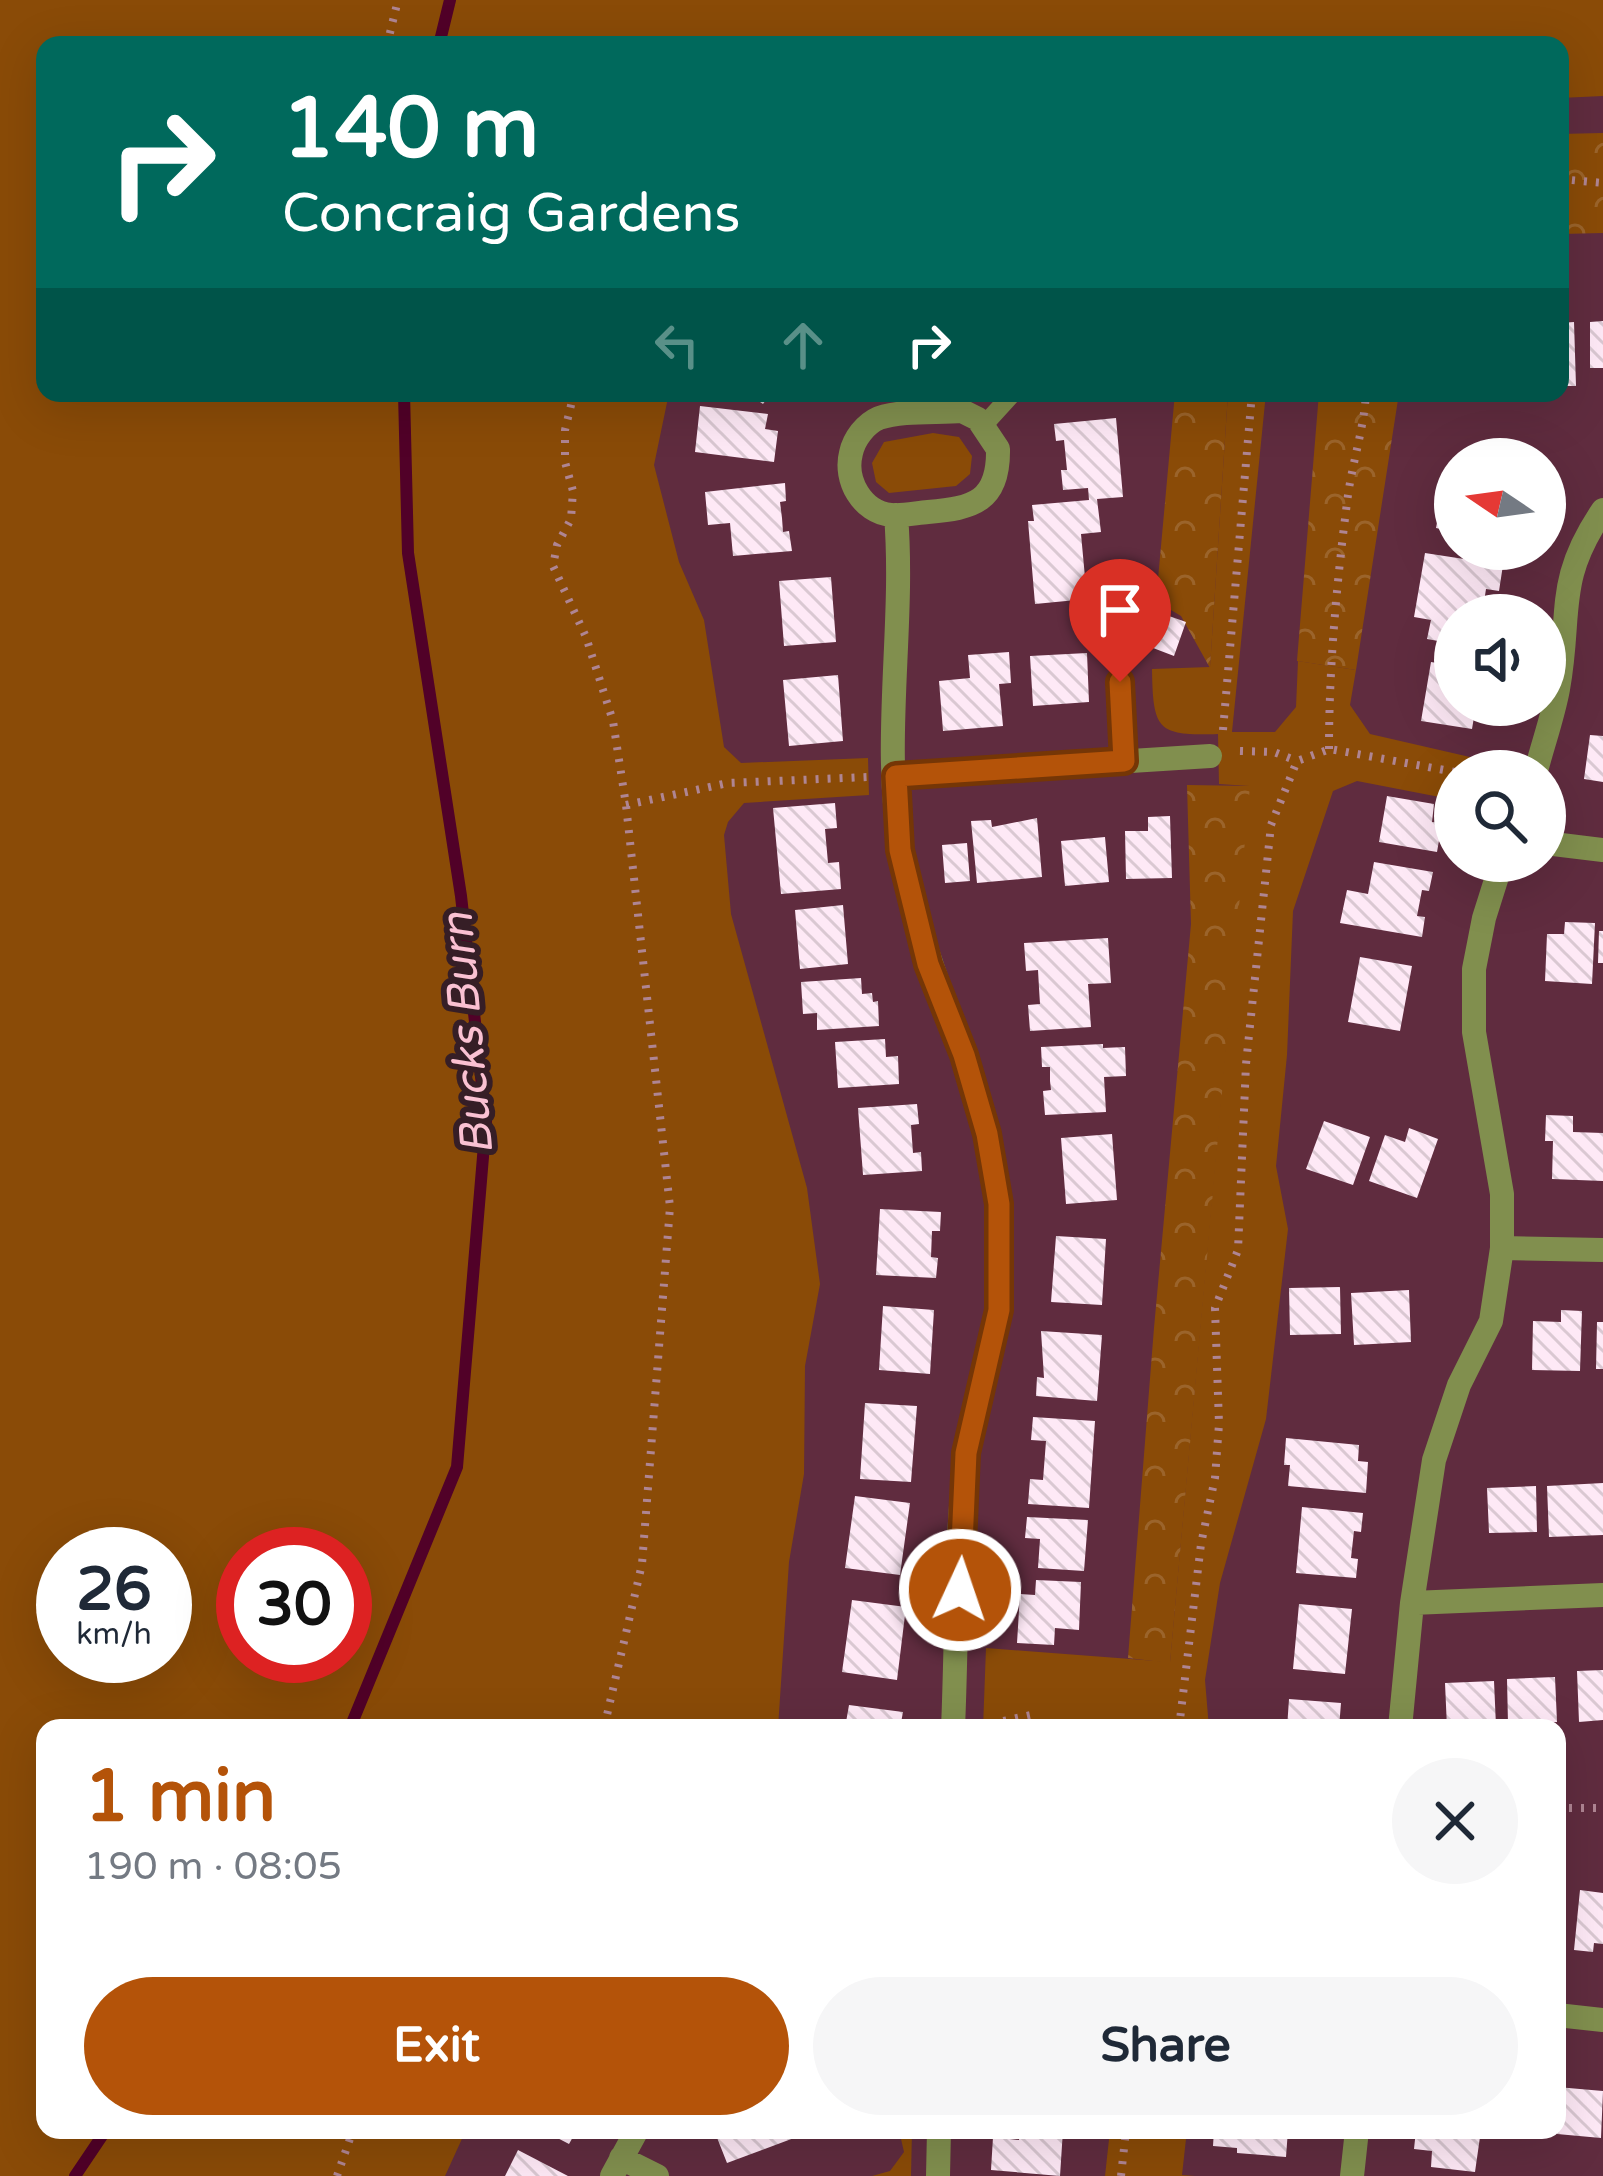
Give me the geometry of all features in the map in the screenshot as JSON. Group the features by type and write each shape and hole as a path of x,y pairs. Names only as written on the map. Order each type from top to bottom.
{"street":[{"path":"962,411 984,425 998,449 998,467 993,484 967,508 896,515 869,506 850,477 849,459 865,427 880,418 962,411"},
{"path":"1542,750 1558,688 1565,590 1580,544 1603,510"},
{"path":"896,515 900,568 893,706 900,850 928,964 964,1055 987,1134 999,1204 999,1310 966,1453 953,1719"},
{"path":"1120,682 1124,761"},
{"path":"896,776 1210,756"},
{"path":"1566,846 1603,850"},
{"path":"1401,1719 1412,1603 1434,1460 1459,1385 1491,1321 1502,1248 1502,1194 1474,1032 1474,970 1495,882"},
{"path":"1502,1248 1603,1250"},
{"path":"1412,1603 1603,1595"},
{"path":"1566,2016 1603,2020"},
{"path":"632,2139 616,2167 657,2176"},
{"path":"938,2176 939,2139"},
{"path":"1352,2176 1356,2139"}],"lane":[{"path":"984,425 1005,402"}],"path":[{"path":"389,36 398,0"},
{"path":"1569,179 1603,183"},
{"path":"572,402 565,430 565,462 573,491 572,520 557,545 553,566 586,637 613,721 670,1207 642,1564 606,1719"},
{"path":"1251,402 1221,750 1274,752 1297,761 1330,749 1434,768"},
{"path":"1330,749 1330,665 1349,492 1366,402"},
{"path":"1181,1719 1201,1544 1215,1478 1219,1408 1215,1308 1238,1250 1246,1064 1271,825 1297,761"},
{"path":"626,805 728,783 896,776"},
{"path":"1012,1719 1031,1715"},
{"path":"1566,1808 1603,1808"},
{"path":"337,2176 350,2139"},
{"path":"1121,2176 1125,2139"}],"green space":[{"path":"0,0 1603,0 1603,96 1569,98 1569,36 36,36 36,402 667,402 654,465 679,562 704,620 724,747 741,763 868,758 869,795 744,803 724,835 731,914 807,1188 820,1284 805,1366 804,1474 789,1562 779,1719 36,1719 36,2139 462,2139 445,2176 0,2176"},
{"path":"1603,133 1603,233 1569,234 1569,134"},
{"path":"1174,402 1227,402 1210,668 1181,616 1156,601"},
{"path":"1227,402 1265,402 1232,732 1275,732 1296,707 1298,661 1356,670 1350,705 1370,734 1440,750 1434,750 1434,796 1357,781 1333,791 1293,911 1276,1166 1288,1229 1266,1419 1220,1583 1205,1680 1208,1719 983,1719 986,1648 1170,1662 1249,786 1219,784 1218,734 1182,733 1162,725 1154,705 1152,669 1210,667"},
{"path":"1318,402 1398,402 1356,670 1297,661"},
{"path":"933,433 959,437 972,456 970,474 956,486 889,493 876,482 872,463 884,442"},
{"path":"1187,785 1250,786 1170,1663 1128,1658 1191,924"},
{"path":"1056,1712 1064,1719 1028,1719"},
{"path":"901,2139 912,2139 911,2176 872,2176 890,2171 904,2152"},
{"path":"1109,2139 1186,2139 1182,2175 1195,2176 1105,2176"}],"building":[{"path":"1603,321 1603,368 1590,368 1590,322"},
{"path":"1569,322 1574,322 1576,386 1569,386"},
{"path":"700,406 768,414 765,429 778,431 774,462 695,452"},
{"path":"1116,418 1123,497 1097,499 1101,532 1081,534 1087,599 1035,604 1028,521 1034,521 1032,505 1089,500 1088,488 1063,490 1064,440 1056,441 1054,424"},
{"path":"785,483 786,501 780,502 783,532 789,531 792,551 733,556 730,523 708,525 705,492"},
{"path":"1425,553 1434,554 1434,570 1502,570 1499,591 1434,594 1434,640 1427,639 1431,620 1414,617"},
{"path":"831,577 836,642 784,646 779,581"},
{"path":"1152,610 1186,622 1174,656 1140,643"},
{"path":"1009,652 1011,683 999,684 1003,726 943,731 939,681 970,678 968,655"},
{"path":"1087,653 1089,702 1033,706 1030,656"},
{"path":"1431,662 1434,662 1434,723 1421,721"},
{"path":"838,675 843,741 789,746 783,680"},
{"path":"1590,735 1603,736 1603,782 1584,779"},
{"path":"1387,796 1434,804 1434,851 1379,842"},
{"path":"835,803 837,828 825,829 828,863 839,862 841,889 781,894 773,808"},
{"path":"1170,816 1172,878 1126,879 1125,831 1148,831 1148,817"},
{"path":"1037,818 1042,877 977,883 971,821 991,820 992,827"},
{"path":"1105,837 1109,882 1065,886 1061,841"},
{"path":"967,843 970,881 945,883 942,845"},
{"path":"1374,862 1433,872 1429,891 1422,890 1417,916 1425,917 1422,937 1340,923 1347,890 1368,894"},
{"path":"843,905 848,964 800,969 795,910"},
{"path":"1565,922 1595,923 1592,984 1545,981 1547,934 1564,934"},
{"path":"1599,931 1603,931 1603,963 1598,963"},
{"path":"1108,938 1111,983 1088,984 1091,1027 1030,1031 1028,1005 1040,1004 1038,970 1026,971 1024,943"},
{"path":"1360,957 1412,966 1400,1031 1348,1022"},
{"path":"861,978 862,994 872,993 873,1002 878,1001 879,1026 817,1030 817,1013 803,1014 801,982"},
{"path":"885,1039 886,1057 898,1056 899,1084 838,1088 835,1042"},
{"path":"1103,1044 1103,1048 1125,1047 1126,1076 1104,1077 1106,1112 1045,1115 1043,1091 1051,1090 1050,1067 1042,1067 1041,1047"},
{"path":"917,1104 919,1124 911,1125 913,1153 921,1152 922,1171 863,1175 858,1108"},
{"path":"1546,1115 1573,1116 1573,1132 1603,1133 1603,1181 1552,1179 1553,1141 1545,1141"},
{"path":"1324,1121 1370,1137 1353,1185 1306,1169"},
{"path":"1409,1128 1438,1139 1417,1198 1369,1181 1385,1135 1405,1142"},
{"path":"1112,1134 1117,1200 1066,1204 1061,1138"},
{"path":"880,1209 941,1212 940,1231 932,1231 931,1257 938,1258 936,1278 876,1275"},
{"path":"1056,1236 1106,1239 1102,1305 1051,1302"},
{"path":"1340,1287 1341,1334 1290,1335 1289,1288"},
{"path":"1409,1290 1411,1342 1354,1345 1351,1293"},
{"path":"883,1306 934,1310 930,1374 879,1370"},
{"path":"1561,1310 1582,1311 1580,1371 1532,1370 1533,1321 1561,1322"},
{"path":"1597,1322 1603,1322 1603,1369 1596,1369"},
{"path":"1041,1331 1102,1335 1097,1401 1036,1396 1037,1377 1044,1378"},
{"path":"865,1403 917,1406 911,1482 860,1479"},
{"path":"1033,1417 1095,1421 1089,1508 1028,1504 1030,1479 1043,1480 1046,1441 1031,1440"},
{"path":"1286,1438 1359,1445 1358,1461 1368,1462 1366,1493 1288,1486"},
{"path":"1603,1483 1603,1535 1549,1537 1547,1486"},
{"path":"1536,1486 1537,1532 1489,1533 1487,1488"},
{"path":"855,1496 910,1503 900,1575 845,1568"},
{"path":"1302,1507 1363,1513 1361,1532 1354,1531 1351,1558 1358,1559 1356,1578 1296,1573"},
{"path":"1027,1517 1088,1520 1084,1571 1038,1568 1040,1539 1025,1538"},
{"path":"1036,1580 1081,1582 1079,1630 1055,1628 1054,1645 1017,1643 1020,1594 1035,1595"},
{"path":"852,1600 906,1607 897,1680 842,1672"},
{"path":"1299,1604 1352,1609 1345,1674 1293,1669"},
{"path":"1603,1670 1603,1720 1579,1722 1577,1671"},
{"path":"1555,1677 1557,1719 1508,1719 1507,1679"},
{"path":"1494,1681 1496,1719 1447,1719 1445,1683"},
{"path":"1289,1699 1341,1703 1340,1719 1288,1719"},
{"path":"849,1705 903,1712 902,1719 847,1719"},
{"path":"1580,1890 1603,1893 1603,1944 1594,1943 1593,1952 1574,1950"},
{"path":"1566,2088 1603,2091 1601,2138 1566,2135"},
{"path":"718,2139 791,2139 727,2163"},
{"path":"993,2139 1062,2139 1060,2176 991,2170"},
{"path":"1213,2139 1287,2139 1286,2157 1213,2146"},
{"path":"1415,2139 1480,2139 1475,2172 1431,2167 1432,2151 1414,2149"},
{"path":"518,2150 568,2176 505,2176"}],"waterway":[{"name":"Bucks Burn","path":"441,36 450,0"},
{"name":"Bucks Burn","path":"354,1719 457,1467 486,1121 461,896 408,553 404,402"},
{"name":"Bucks Burn","path":"75,2176 100,2139"}],"route":[{"path":"960,1590 966,1453 999,1310 999,1204 987,1134 964,1055 928,964 900,850 896,776 1124,761 1120,682"}]}
